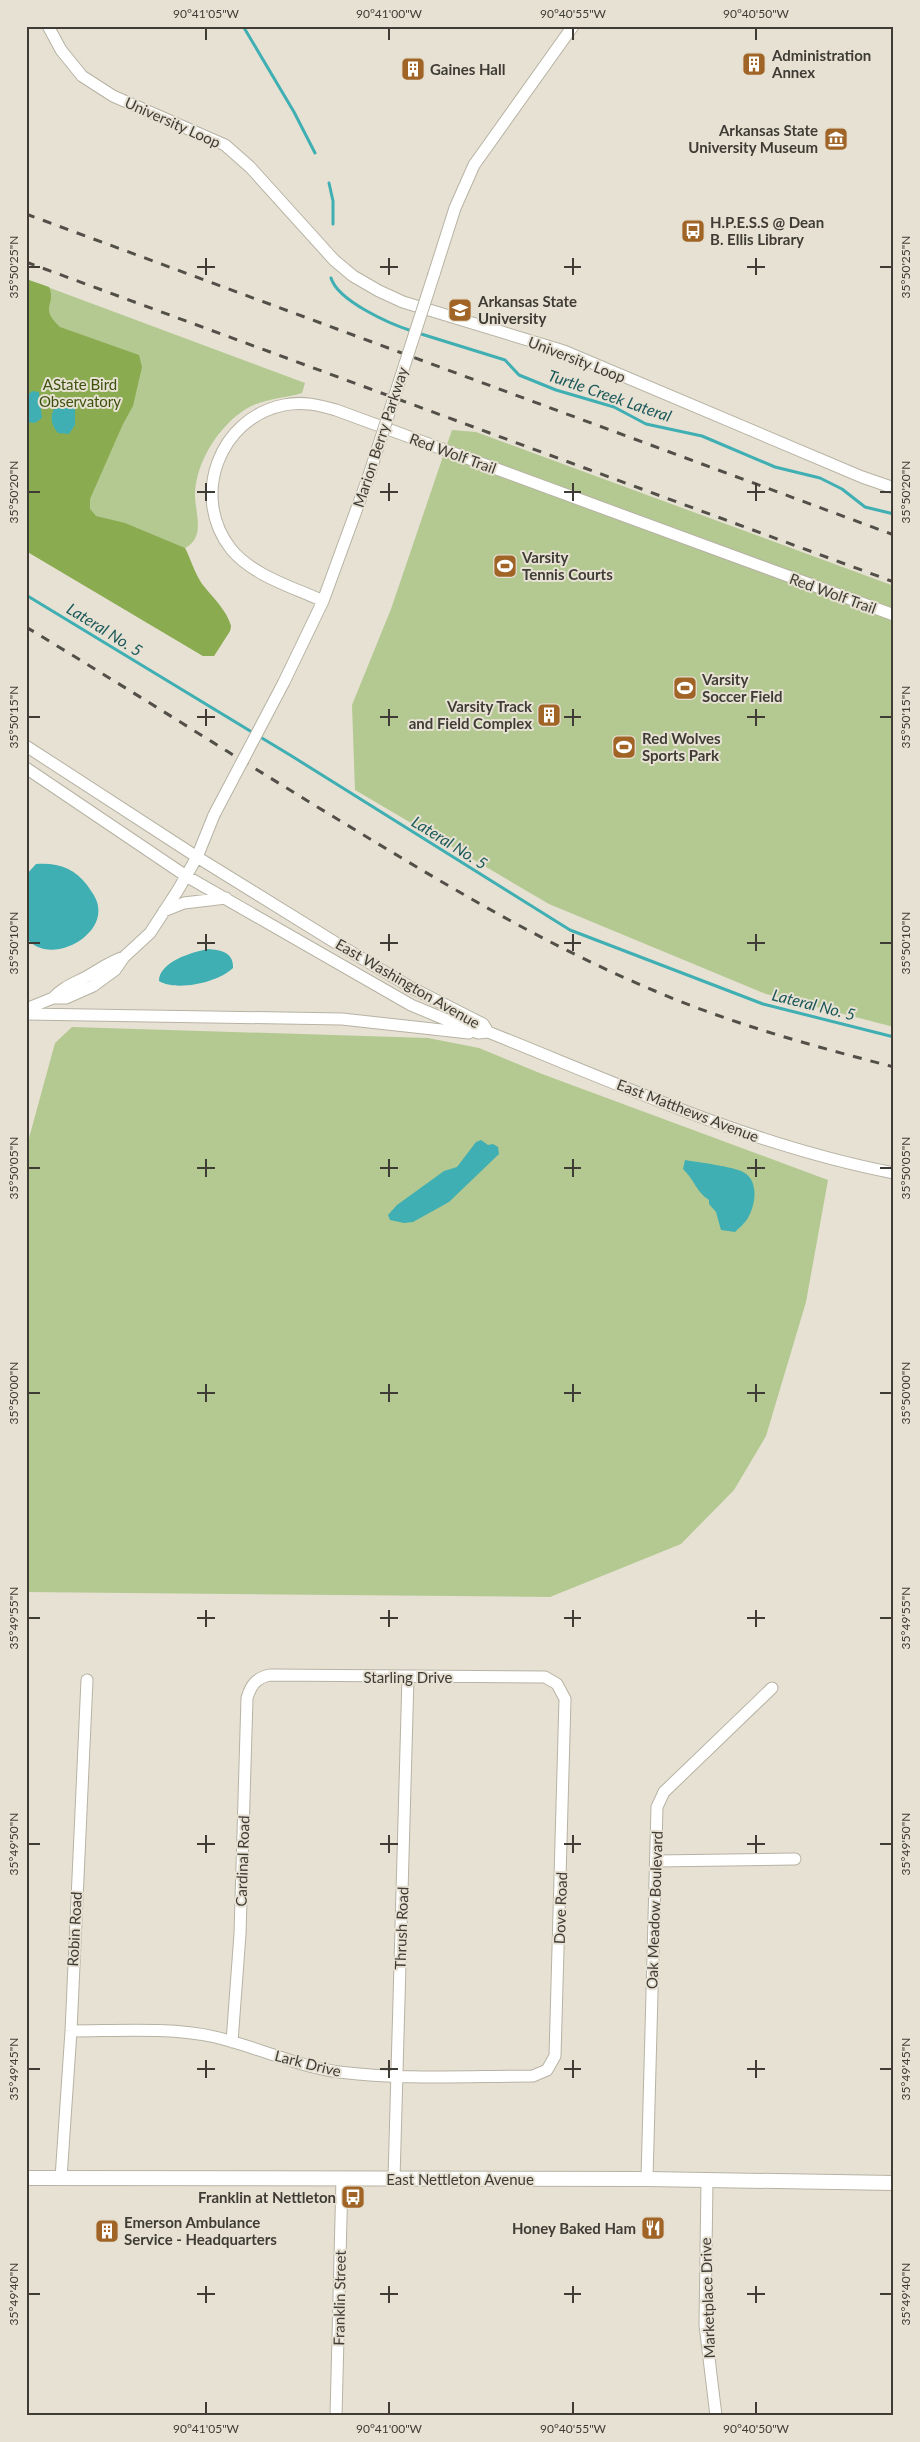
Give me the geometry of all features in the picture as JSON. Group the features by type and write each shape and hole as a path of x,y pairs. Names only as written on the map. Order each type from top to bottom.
{"main road":[{"name":"East Nettleton Avenue","path":"26,2178 647,2179 894,2182"}],"street":[{"name":"University Loop","path":"48,26 61,50 82,76 112,96 225,145 250,167 334,260 379,292 403,302 564,351 862,477 894,488"},
{"name":"Marion Berry Parkway","path":"197,857 214,815 284,682 323,601 368,478 455,208 474,165 573,26"},
{"name":"Red Wolf Trail","path":"323,601 256,570 242,560 223,536 212,508 213,477 217,462 227,442 243,424 256,416 284,405 308,404 336,410 894,615"},
{"name":"East Washington Avenue","path":"26,746 197,857 412,988 483,1024 483,1033 410,1005 186,876 26,768"},
{"path":"26,1009 53,998 66,998 93,986 115,970 124,957 150,932 197,857"},
{"path":"164,911 184,904 226,898"},
{"path":"26,1014 342,1020 483,1033"},
{"name":"East Matthews Avenue","path":"483,1033 669,1105 769,1140 832,1160 894,1173"},
{"name":"Starling Drive","path":"255,1682 270,1675 545,1677 559,1686"},
{"name":"Thrush Road","path":"394,2179 408,1677"},
{"name":"Robin Road","path":"61,2178 71,2031 87,1680"},
{"name":"Cardinal Road","path":"232,2042 240,1934 247,1698 250,1687 255,1682"},
{"name":"Dove Road","path":"547,2070 554,2059 556,2046 566,1698 559,1686"},
{"name":"Oak Meadow Boulevard","path":"647,2179 657,1807 664,1792 772,1688"},
{"path":"656,1861 795,1859"},
{"name":"Lark Drive","path":"71,2031 165,2031 191,2033 232,2042 305,2065 338,2072 397,2075 533,2076 547,2070"},
{"name":"Franklin Street","path":"336,2416 342,2179"},
{"name":"Marketplace Drive","path":"706,2180 706,2325 716,2416"}],"green space":[{"path":"26,279 305,383 302,393 253,405 236,416 227,424 212,444 200,468 195,492 198,530 192,543 185,548 199,580 222,609 231,626 230,631 214,656 203,656 26,551"},
{"name":"AState Bird Observatory","path":"26,279 49,287 51,293 50,315 60,327 139,355 142,367 133,406 123,424 90,499 90,509 96,516 125,523 185,548 199,580 222,609 231,626 230,631 214,656 203,656 26,551 26,422 28,423"},
{"name":"Red Wolves Sports Park","path":"452,430 476,432 894,586 894,1027 766,994 549,904 355,790 352,705 391,609"},
{"path":"72,1027 428,1038 479,1048 542,1074 828,1180 806,1302 766,1436 734,1490 681,1544 550,1597 26,1592 26,1149 55,1043"}],"water":[{"path":"32,391 39,392 42,418 35,423 26,422 26,397"},
{"path":"58,403 71,403 75,406 75,425 69,434 58,433 53,426 52,415"},
{"path":"36,864 58,865 71,870 82,879 96,900 98,906 97,918 92,929 72,945 59,949 47,949 35,946 26,937 26,875"},
{"path":"208,949 221,951 229,955 233,968 218,977 197,984 176,986 159,981 160,974 170,963 185,955"},
{"path":"481,1140 488,1145 493,1144 498,1147 499,1154 449,1202 413,1222 404,1223 390,1220 388,1215 397,1205 444,1171 457,1167 476,1142"},
{"path":"685,1160 739,1170 752,1181 754,1199 751,1212 747,1220 735,1232 721,1230 716,1212 709,1204 709,1200 701,1193 683,1169"}],"waterway":[{"name":"Turtle Creek Lateral","path":"243,26 294,112 315,153"},
{"name":"Turtle Creek Lateral","path":"329,183 333,201 333,224"},
{"name":"Turtle Creek Lateral","path":"331,278 336,287 354,303 391,323 412,331"},
{"name":"Turtle Creek Lateral","path":"418,333 505,360 519,375 556,390 614,407 646,424 702,436 775,467 820,478 842,489 865,507 894,514"},
{"name":"Lateral No. 5","path":"26,595 290,755 570,930 763,1004 894,1037"}],"railway":[{"path":"26,214 894,535"},
{"path":"26,262 894,582"},
{"path":"26,627 315,806 430,875 540,937 616,974 713,1014 803,1042 894,1067"}],"place":[{"name":"Administration Annex","path":"754,64"},
{"name":"Gaines Hall","path":"413,69"},
{"name":"Arkansas State University Museum","path":"836,139"},
{"name":"H.P.E.S.S @ Dean B. Ellis Library","path":"693,231"},
{"name":"Arkansas State University","path":"460,310"},
{"name":"Varsity Tennis Courts","path":"505,566"},
{"name":"Varsity Soccer Field","path":"685,688"},
{"name":"Varsity Track and Field Complex","path":"549,715"},
{"name":"Red Wolves Sports Park","path":"624,747"},
{"name":"Franklin at Nettleton","path":"353,2197"},
{"name":"Honey Baked Ham","path":"653,2228"},
{"name":"Emerson Ambulance Service - Headquarters","path":"107,2231"}]}
